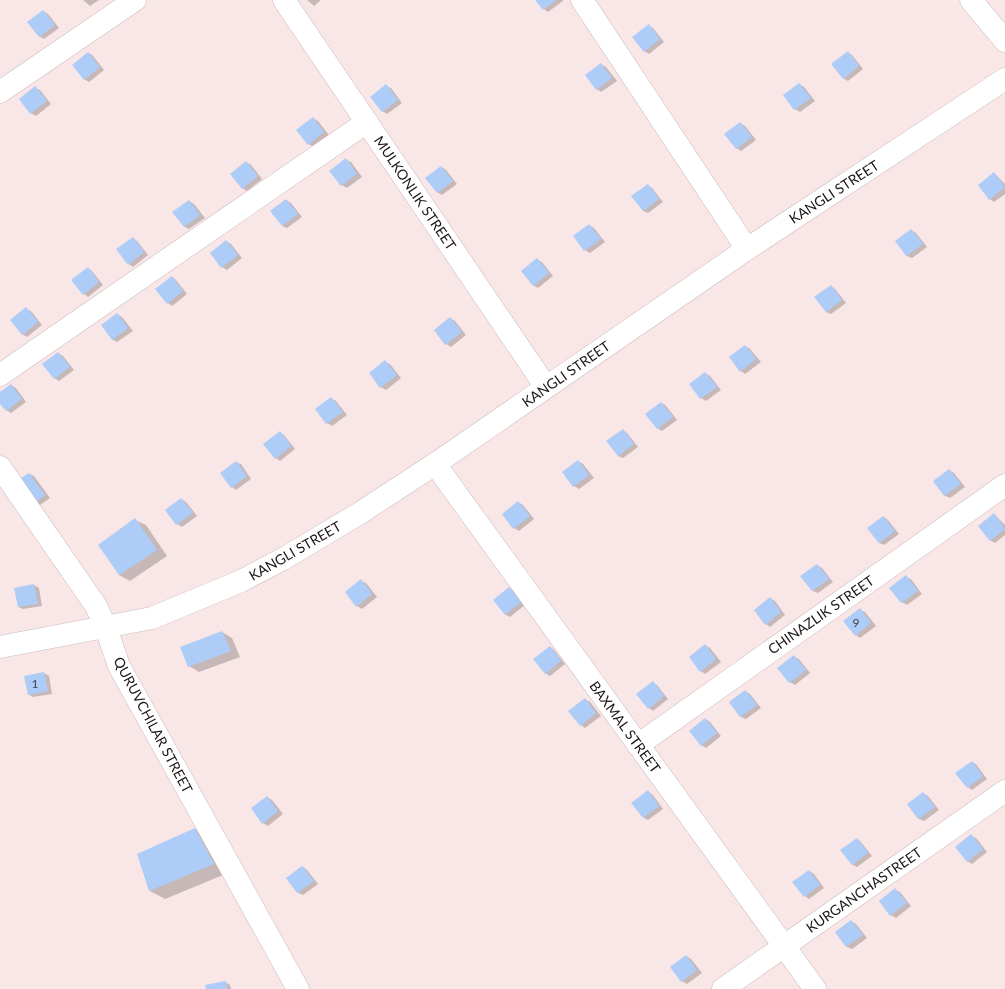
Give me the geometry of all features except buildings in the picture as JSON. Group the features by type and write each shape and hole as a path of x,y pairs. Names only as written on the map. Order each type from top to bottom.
{"street":[{"path":"0,92 136,0"},
{"name":"MULKONLIK STREET","path":"284,0 546,387"},
{"path":"582,0 747,250"},
{"path":"971,0 1005,41"},
{"name":"KANGLI STREET","path":"0,647 106,628 152,618 241,581 283,559 353,517 435,464 747,250 1005,79"},
{"path":"0,375 367,122"},
{"name":"BAXMAL STREET","path":"435,464 815,989"},
{"name":"QURUVCHILAR STREET","path":"0,467 96,606 106,628 119,666 298,989"},
{"name":"CHINАZLIK STREET","path":"638,745 1005,485"},
{"name":"KURGANCHASTREET","path":"723,989 1005,791"}]}
